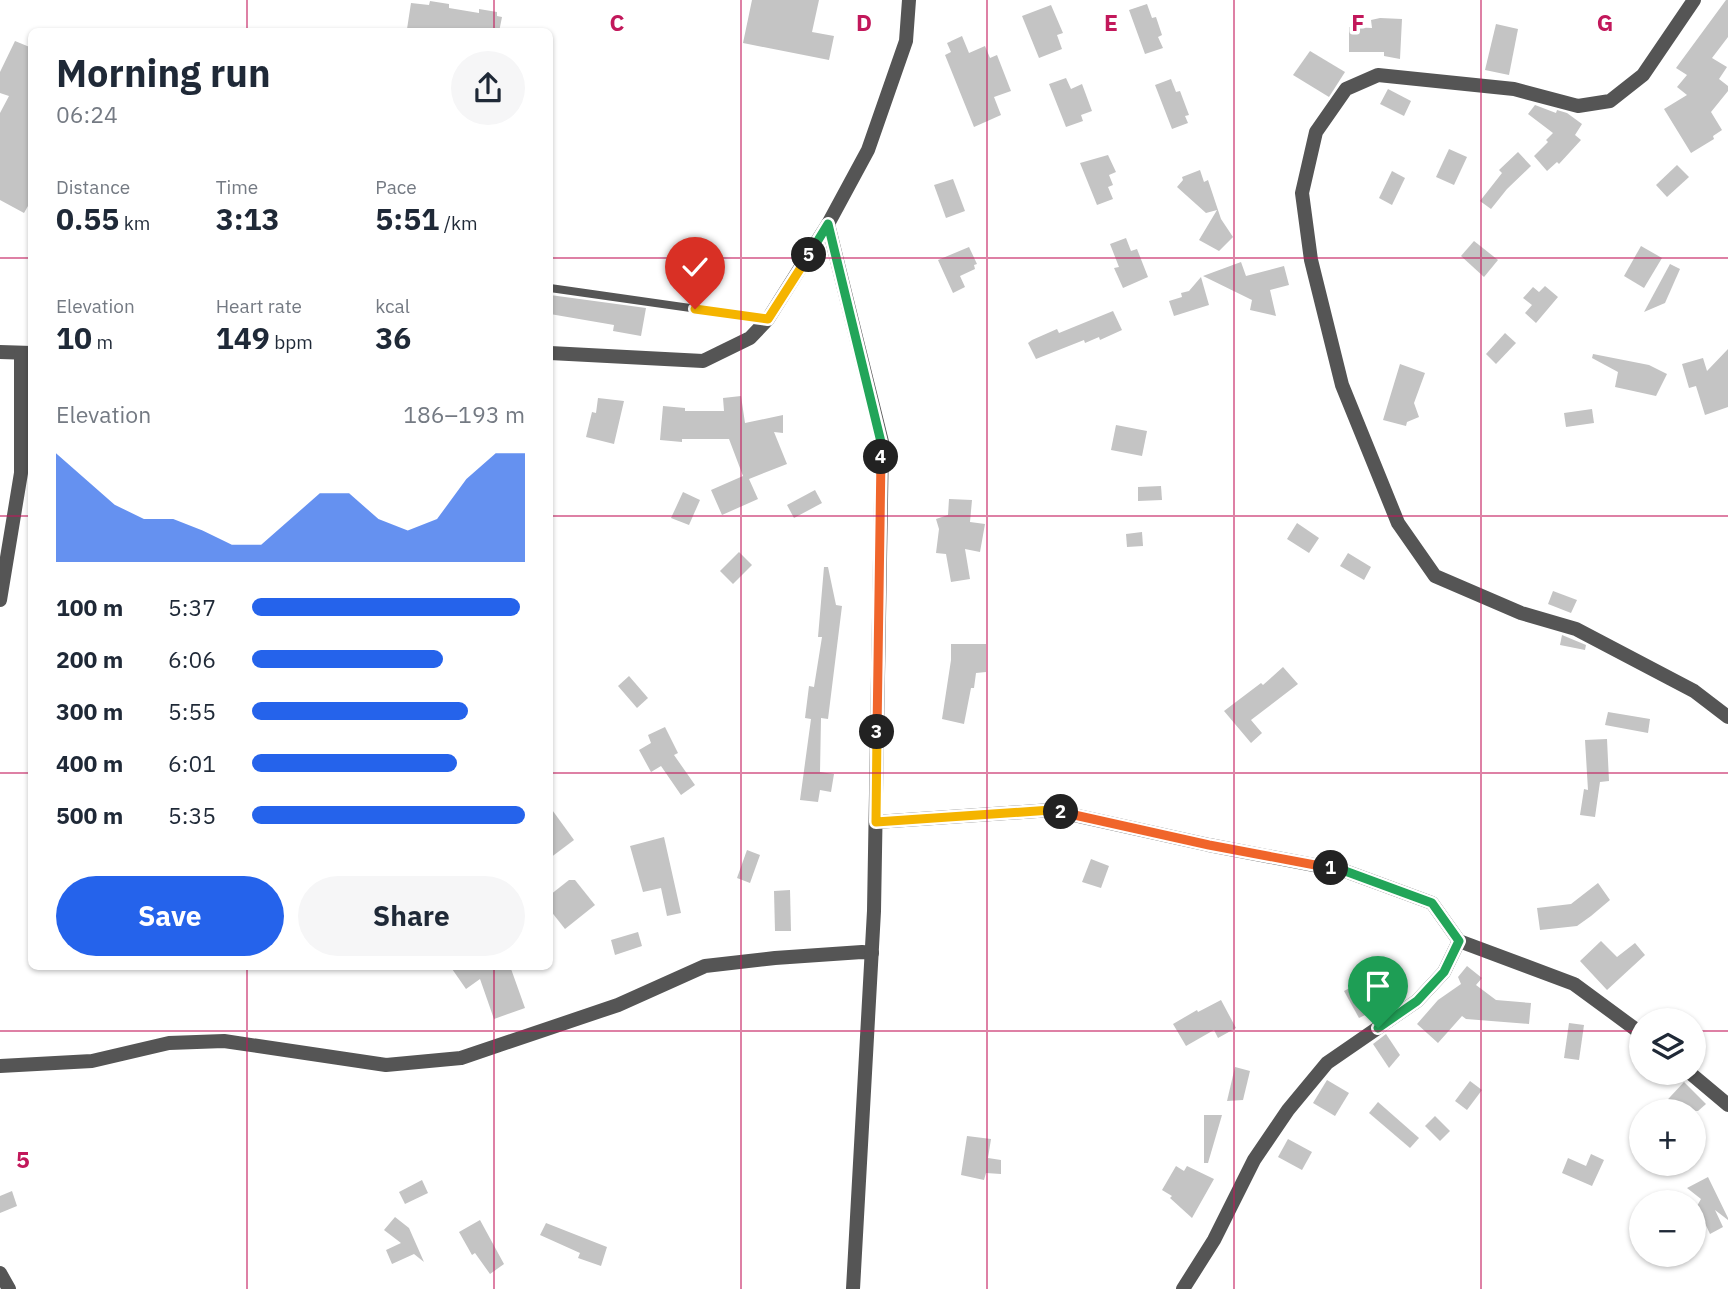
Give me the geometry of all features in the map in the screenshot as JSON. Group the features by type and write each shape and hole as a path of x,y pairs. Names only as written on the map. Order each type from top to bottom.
{"street":[{"path":"553,353 703,361 750,338 768,319 828,224 869,150 906,41 909,0"},
{"path":"1694,0 1643,75 1609,101 1578,106 1514,89 1378,75 1346,89 1316,132 1302,193 1311,260 1342,386 1398,523 1434,576 1521,612 1576,629 1694,691 1728,717"},
{"path":"828,224 881,442 872,953 853,1289"},
{"path":"0,352 26,353 21,473 0,600"},
{"path":"876,822 1051,810 1209,845 1345,871 1432,903 1459,941 1574,984 1629,1024"},
{"path":"1183,1289 1214,1240 1254,1160 1288,1110 1327,1063 1417,1001 1444,972 1459,941"},
{"path":"0,1066 93,1061 169,1042 224,1041 386,1065 461,1058 618,1005 705,966 775,958 872,953"},
{"path":"1704,1085 1728,1105"},
{"path":"0,1273 9,1289"}],"lane":[{"path":"553,288 768,319"}],"building":[{"path":"752,0 819,0 812,32 834,36 829,60 743,43"},
{"path":"1726,0 1728,37 1712,58 1727,67 1719,79 1728,86 1728,91 1711,112 1722,130 1713,136 1714,139 1691,153 1664,109 1687,95 1677,87 1687,75 1676,68"},
{"path":"430,1 449,4 449,8 479,13 479,9 497,12 497,16 502,17 500,28 407,28 411,3 429,5"},
{"path":"1147,4 1152,18 1156,17 1162,35 1158,37 1163,48 1145,54 1129,10"},
{"path":"1051,5 1063,33 1057,35 1062,49 1039,58 1022,16"},
{"path":"1402,19 1400,59 1384,56 1384,52 1349,52 1349,27 1372,28 1371,20"},
{"path":"1496,24 1518,29 1509,75 1485,70"},
{"path":"962,36 969,53 985,46 990,58 997,55 1011,91 994,97 1001,115 974,127 945,55 951,52 947,43"},
{"path":"15,41 28,46 28,206 24,213 0,200 0,113 9,96 0,93 0,72"},
{"path":"1310,51 1345,72 1329,97 1293,75"},
{"path":"1066,78 1071,89 1082,84 1092,111 1081,115 1083,121 1066,127 1049,84"},
{"path":"1171,79 1176,92 1180,91 1189,115 1185,116 1188,123 1172,129 1155,85"},
{"path":"1388,89 1411,101 1404,116 1380,104"},
{"path":"1535,105 1556,113 1557,110 1567,113 1582,124 1575,135 1581,140 1559,164 1557,162 1547,171 1534,156 1553,133 1528,114"},
{"path":"1449,149 1467,157 1454,185 1436,177"},
{"path":"1518,152 1531,166 1491,209 1480,201 1502,173 1499,170"},
{"path":"1108,155 1116,172 1109,175 1113,185 1108,187 1113,199 1097,205 1080,163"},
{"path":"1677,165 1689,177 1667,197 1656,185"},
{"path":"1200,170 1204,182 1208,180 1221,219 1233,237 1219,251 1199,240 1217,210 1206,213 1177,187 1183,180 1182,177"},
{"path":"1392,171 1405,178 1392,205 1379,198"},
{"path":"953,179 965,211 946,218 934,185"},
{"path":"1126,238 1131,251 1137,249 1148,277 1123,288 1114,268 1119,267 1110,244"},
{"path":"1474,241 1498,260 1484,277 1461,256"},
{"path":"1641,246 1662,258 1644,288 1624,276"},
{"path":"969,247 977,264 974,265 975,269 960,276 965,287 953,293 938,260"},
{"path":"1241,262 1246,276 1284,266 1289,285 1270,290 1276,316 1250,310 1252,300 1203,276"},
{"path":"1670,264 1680,269 1665,303 1644,312"},
{"path":"1201,277 1209,305 1174,316 1169,301 1182,297 1181,293 1189,291"},
{"path":"1545,286 1558,297 1536,323 1525,313 1532,305 1523,298 1533,287 1539,292"},
{"path":"553,295 646,308 641,336 613,331 614,325 553,315"},
{"path":"1113,311 1122,330 1100,340 1099,337 1085,343 1084,340 1036,359 1028,343 1057,329 1059,333"},
{"path":"1505,333 1516,343 1496,364 1486,354"},
{"path":"1728,349 1728,407 1705,415 1696,386 1689,388 1682,364 1703,358 1707,371"},
{"path":"1593,354 1649,365 1667,374 1656,396 1615,387 1618,372 1592,358"},
{"path":"1400,364 1425,373 1414,403 1419,417 1407,422 1406,426 1383,420"},
{"path":"741,396 745,423 783,415 783,433 774,432 787,464 749,479 758,499 722,515 711,490 743,476 729,439 682,439 682,442 660,440 663,406 685,408 685,411 724,411 723,398"},
{"path":"598,398 624,401 614,444 586,437 592,412 596,413"},
{"path":"1592,409 1594,423 1566,427 1564,413"},
{"path":"1116,425 1147,431 1142,456 1111,450"},
{"path":"1161,486 1162,500 1138,501 1138,487"},
{"path":"815,490 822,503 794,518 787,505"},
{"path":"683,492 700,500 689,525 671,518"},
{"path":"949,499 972,500 970,522 985,524 980,552 965,549 970,579 951,582 946,554 936,553 939,529 936,519 948,515"},
{"path":"1297,523 1319,538 1309,553 1287,539"},
{"path":"1142,532 1143,546 1127,547 1126,534"},
{"path":"739,552 752,565 733,584 720,571"},
{"path":"1348,553 1371,567 1364,580 1340,566"},
{"path":"824,567 828,567 836,605 842,606 828,719 821,718 820,772 834,774 831,792 820,790 818,802 800,800 811,719 805,718 809,686 814,687 822,637 818,637"},
{"path":"1553,591 1577,600 1571,613 1548,604"},
{"path":"1562,635 1586,645 1585,650 1560,645"},
{"path":"951,644 986,644 986,672 976,673 964,724 942,719"},
{"path":"1283,667 1298,684 1251,720 1262,733 1251,743 1224,711 1261,683 1263,685"},
{"path":"629,676 648,698 637,708 618,686"},
{"path":"1608,712 1650,719 1648,733 1605,725"},
{"path":"665,727 678,753 674,755 695,785 681,795 661,766 651,772 639,750 651,743 648,735"},
{"path":"1607,739 1609,781 1600,782 1595,817 1580,815 1584,789 1588,790 1585,740"},
{"path":"553,811 574,840 553,856"},
{"path":"664,837 681,913 667,916 661,888 643,892 630,846"},
{"path":"747,850 760,855 750,883 737,878"},
{"path":"1091,859 1109,866 1101,888 1082,882"},
{"path":"569,880 575,880 595,905 565,929 553,914 553,893"},
{"path":"1598,883 1610,900 1591,916 1577,926 1540,930 1537,908 1571,904"},
{"path":"790,890 791,931 775,931 774,891"},
{"path":"638,932 642,946 615,955 611,940"},
{"path":"1601,941 1617,957 1635,943 1645,955 1607,990 1580,961"},
{"path":"1467,966 1482,978 1476,985 1496,1000 1531,1003 1529,1024 1466,1019 1462,1016 1438,1043 1417,1024 1438,1000 1461,984 1458,977"},
{"path":"1387,968 1400,998 1359,1018 1344,991"},
{"path":"453,970 511,970 525,1008 494,1019 480,979 466,989"},
{"path":"1221,1000 1236,1028 1218,1038 1214,1030 1186,1046 1173,1024"},
{"path":"1569,1023 1584,1025 1579,1060 1564,1058"},
{"path":"1386,1034 1400,1055 1389,1068 1373,1044"},
{"path":"1235,1067 1250,1071 1243,1100 1227,1101"},
{"path":"1327,1080 1349,1093 1335,1116 1313,1103"},
{"path":"1470,1081 1482,1090 1467,1110 1455,1101"},
{"path":"1681,1085 1687,1085 1701,1099 1668,1099"},
{"path":"1378,1102 1419,1138 1410,1148 1369,1113"},
{"path":"1204,1115 1222,1115 1208,1163 1204,1163"},
{"path":"1435,1116 1450,1131 1440,1141 1425,1126"},
{"path":"967,1136 991,1139 988,1158 1001,1160 1001,1174 986,1173 984,1180 961,1175"},
{"path":"1288,1139 1312,1152 1302,1170 1278,1157"},
{"path":"1591,1154 1604,1160 1592,1186 1562,1173 1568,1158 1586,1166"},
{"path":"1176,1166 1184,1171 1187,1166 1214,1179 1192,1218 1170,1198 1172,1196 1162,1190"},
{"path":"1708,1177 1728,1218 1715,1210 1723,1227 1710,1234 1706,1225 1706,1190 1687,1188"},
{"path":"422,1180 428,1193 405,1204 399,1192"},
{"path":"12,1191 17,1206 0,1213 0,1196"},
{"path":"395,1217 409,1228 424,1262 414,1254 392,1264 386,1250 401,1243 384,1230"},
{"path":"480,1220 504,1264 490,1274 475,1253 472,1255 459,1232"},
{"path":"546,1223 607,1247 601,1266 578,1258 580,1253 540,1235"}],"route":[{"path":"695,309 768,319 828,224 881,442 876,822 1051,810 1209,845 1345,871 1432,903 1459,941 1444,972 1417,1001 1378,1028"}]}
